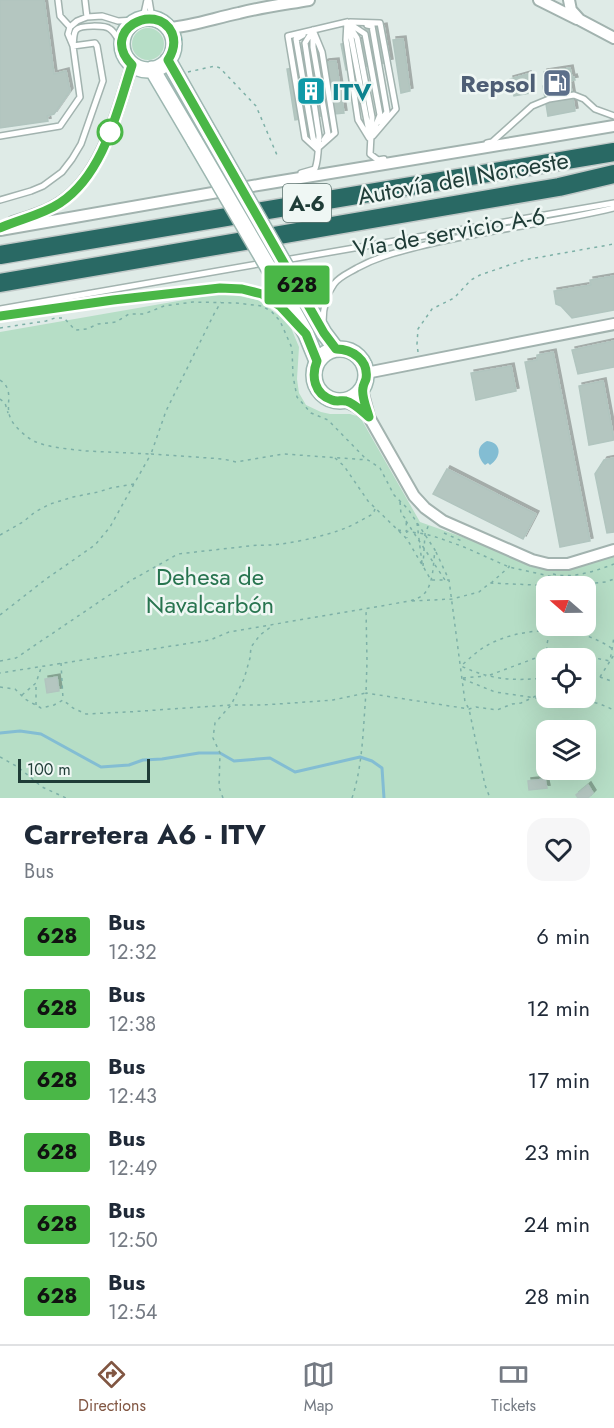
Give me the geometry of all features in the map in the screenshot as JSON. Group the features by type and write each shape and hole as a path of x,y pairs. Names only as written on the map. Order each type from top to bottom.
{"highway":[{"name":"Autovía del Noroeste","path":"0,255 614,152"},
{"name":"Autovía del Noroeste","path":"0,283 526,193 614,174"},
{"path":"212,247 228,249 614,182"}],"street":[{"path":"173,60 152,69 132,65 123,53 122,38 125,31 130,25 147,17 173,27 198,24 237,13 309,0"},
{"path":"539,0 614,38"},
{"path":"569,0 571,10 580,20"},
{"path":"173,27 173,60 287,283 317,361"},
{"path":"0,229 60,203 82,183 93,168 106,141 132,65"},
{"path":"152,69 195,142 287,283 324,333 357,355 365,366 366,380 362,390 352,398 338,402 325,397 320,392 315,385 314,369 317,361 325,353 339,345"},
{"path":"0,229 614,126"},
{"path":"366,373 614,324"},
{"path":"362,390 369,417 414,496 424,508 443,521 532,560 548,564 568,564 614,550"},
{"path":"345,401 369,417"}],"lane":[{"path":"58,0 60,16 70,27"},
{"path":"85,0 87,17"},
{"path":"73,46 68,34 70,27 77,21 87,17 102,16 118,21 147,17 148,0"},
{"path":"347,22 365,34 380,115 370,139"},
{"path":"347,22 353,39 370,139 370,154 378,160 432,157 492,142 532,106 549,99 574,95 584,99 595,109 614,116"},
{"path":"317,149 305,138 288,36 347,22 380,23 396,109 370,139"},
{"path":"0,136 60,126 80,97 73,46 76,29 106,26 112,30 122,45"},
{"path":"264,184 315,169 318,160 319,136 305,43 313,30"},
{"path":"313,30 322,52 335,133 317,149"},
{"path":"0,200 31,191 53,179 62,172 81,144 103,81 95,43 73,46"},
{"path":"324,333 323,309 334,283 375,259 443,240 587,215 614,206"},
{"name":"Vía de servicio A-6","path":"0,309 614,206"},
{"path":"0,316 220,288 242,289 262,294 280,306 306,334"}],"path":[{"path":"147,17 173,27 182,43 173,60"},
{"path":"182,73 215,66 220,68 256,106 277,155"},
{"path":"420,362 417,344 418,329 432,309 454,298 471,280 524,260 614,244"},
{"path":"0,328 63,318 75,330 116,322 129,314 144,314 164,306 193,302 262,306 272,312 280,321 292,348 293,376 297,397 311,413 328,420 368,460 380,468 394,495 408,509 435,550 452,599 465,702 469,709 485,785 490,798"},
{"path":"0,615 95,545 110,526 151,454 166,411 221,302"},
{"path":"339,345 356,347 368,357"},
{"path":"0,380 6,384 9,393 9,417"},
{"path":"0,399 5,403 16,429 33,441 47,446 224,459 236,462 284,454 368,460"},
{"path":"335,457 375,509 407,539 431,580"},
{"path":"0,535 50,504 134,484"},
{"path":"400,501 401,514 447,580"},
{"path":"0,661 16,658 130,581 178,554 258,545 267,546 302,540 346,528 373,514 375,509"},
{"path":"406,521 407,539"},
{"path":"417,522 423,567"},
{"path":"423,567 425,534 429,524"},
{"path":"398,530 425,534 464,547 509,567 549,576"},
{"path":"410,601 425,593 431,580 435,550"},
{"path":"0,673 210,640 229,632 410,601 452,599 479,592 509,567 510,562"},
{"path":"558,575 576,575 614,564"},
{"path":"596,583 614,579"},
{"path":"431,580 447,580"},
{"path":"490,583 536,585"},
{"path":"352,798 362,744 366,693 366,609"},
{"path":"223,798 219,787 220,753 213,738 214,723 231,705 244,680 251,647 260,635 273,625"},
{"path":"461,666 487,645 508,637 536,632"},
{"path":"586,636 611,647 614,651"},
{"path":"609,661 614,637"},
{"path":"600,676 614,655"},
{"path":"463,678 488,676 536,657"},
{"path":"596,658 609,661"},
{"path":"61,663 63,700"},
{"path":"36,705 36,683 41,666"},
{"path":"461,666 506,680 536,678"},
{"path":"596,676 614,682"},
{"path":"463,678 495,692 550,700 592,702 614,710"},
{"path":"21,696 36,683"},
{"path":"0,687 15,689 25,699 41,708 63,700"},
{"path":"63,700 86,714 323,701 366,693 469,709 476,707 497,710 534,698"},
{"path":"0,757 18,767 42,786 66,798"}],"green space":[{"path":"148,28 160,32 164,44 160,56 148,60 136,56 132,44 136,32"},
{"name":"Dehesa de Navalcarbón","path":"224,293 258,300 289,323 299,347 297,379 299,393 306,405 330,414 350,414 360,417 420,522 556,570 614,555 614,798 0,798 0,332"}],"water":[{"path":"487,441 496,445 499,451 496,459 490,465 488,463 485,465 479,455 479,449"}],"building":[{"path":"0,0 44,0 54,74 66,71 70,91 54,114 47,116 48,121 0,128"},
{"name":"ITV","path":"384,26 390,62 346,70 341,44 367,39 365,29"},
{"path":"403,39 410,91 401,93 393,40"},
{"path":"336,61 344,113 334,114 326,62"},
{"name":"ITV","path":"326,62 334,114 295,120 287,69"},
{"path":"570,68 572,78 574,77 575,80 547,85 544,72"},
{"path":"528,74 531,93 514,96 510,79"},
{"path":"570,81 575,111 548,116 543,86"},
{"path":"614,276 614,310 572,318 556,304 554,291 591,285 590,280"},
{"path":"614,341 614,367 578,374 572,350"},
{"path":"553,352 590,541 560,547 525,362 537,360 537,355"},
{"path":"511,366 516,391 476,400 471,373"},
{"path":"603,381 614,440 589,445 579,386"},
{"path":"614,458 614,532 607,533 595,474 604,460"},
{"path":"447,469 536,514 523,539 433,494"},
{"path":"57,677 59,691 47,693 45,679"},
{"path":"545,780 547,788 529,790 528,781"},
{"path":"588,785 593,793 588,798 578,798 576,795"}],"waterway":[{"path":"0,733 20,731 41,734 101,767 129,765 143,760 199,753 220,753 234,761 270,758 295,772 360,757 382,768 384,798"}],"bus line":[{"name":"628","path":"0,228 60,203 76,190 93,168 106,141 132,65 123,53 122,38 125,31 136,20 152,18 159,20 169,28 174,41 174,48 168,60 324,333 336,349 351,351 362,360 366,380 362,390 369,417 357,407 345,401 331,400 320,392 315,385 314,377 317,361 306,334 280,306 262,294 242,289 220,288 0,316"}],"place":[{"name":"Repsol","path":"557,83"},
{"name":"ITV","path":"311,91"}]}
